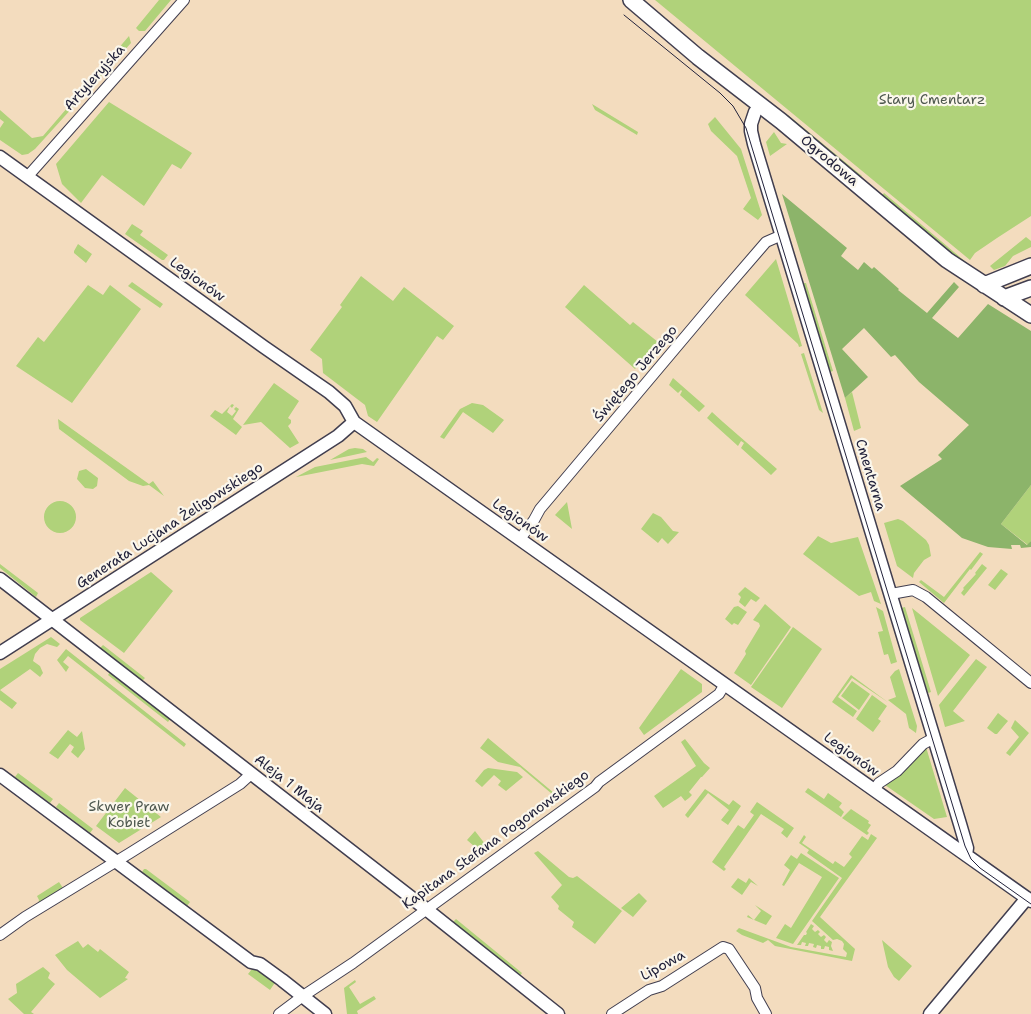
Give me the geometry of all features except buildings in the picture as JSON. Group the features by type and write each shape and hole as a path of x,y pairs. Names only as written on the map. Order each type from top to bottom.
{"main road":[{"name":"Ogrodowa","path":"631,0 698,57 781,121 947,260 1031,315"},
{"path":"984,285 1031,266"},
{"path":"1004,298 1031,288"}],"street":[{"name":"Artyleryjska","path":"28,176 184,0"},
{"name":"Cmentarna","path":"760,105 754,112 751,130 967,848 966,855"},
{"name":"Legionów","path":"0,157 329,392 345,406 354,422 1029,900"},
{"name":"Świętego Jerzego","path":"520,540 540,509 716,300 766,242 782,235"},
{"name":"Generała Lucjana Żeligowskiego","path":"0,653 338,436 354,422"},
{"name":"Aleja 1 Maja","path":"0,579 426,909 558,1014"},
{"path":"891,594 913,590 926,597 1031,683"},
{"name":"Kapitana Stefana Pogonowskiego","path":"280,1014 594,787 719,694 726,684"},
{"path":"874,790 879,783 897,771 923,744 934,738"},
{"path":"0,935 24,917 240,784 251,774"},
{"path":"0,776 251,962 262,965 325,1014"},
{"path":"930,1014 1029,900"},
{"name":"Lipowa","path":"612,1014 649,990 662,986 720,948 726,947 755,988 757,998 766,1014"}],"green space":[{"path":"159,0 171,0 145,31 139,31 136,28"},
{"name":"Stary Cmentarz","path":"655,0 1031,0 1031,216 975,253 970,260"},
{"path":"129,36 131,43 35,149 28,154 22,155 0,140 0,128 4,122 0,119 0,110 32,138 43,136"},
{"path":"109,102 192,153 181,169 172,164 144,206 102,175 81,203 62,184 56,164"},
{"path":"592,104 638,132 637,135 595,110"},
{"path":"788,115 862,176 858,178 785,118"},
{"path":"715,117 741,149 762,215 758,220 743,209 751,198 737,156 711,131 708,124"},
{"path":"774,132 781,143 787,144 770,156 766,142"},
{"path":"884,193 967,263 966,265 881,197"},
{"path":"782,194 847,248 841,256 858,270 864,262 872,269 874,267 898,290 927,313 954,282 959,287 932,318 958,338 988,304 1031,331 1031,485 1001,524 1027,545 1031,541 1031,547 1021,548 1020,545 1011,545 1012,549 988,547 962,538 900,486 942,459 938,455 969,425 919,382 895,355 891,357 864,328 842,349 868,377 845,398"},
{"path":"132,224 143,231 140,235 168,255 164,260 125,234"},
{"path":"1026,237 1031,241 1031,247 1013,256 1005,266 994,270 990,266"},
{"path":"78,244 92,254 86,263 74,253"},
{"path":"776,259 802,346 799,347 745,295"},
{"path":"361,276 393,301 404,287 454,326 443,340 437,336 377,422 368,416 365,405 323,373 322,359 310,350 342,307 340,305"},
{"path":"132,282 163,304 160,308 128,286"},
{"path":"802,283 806,283 833,371 830,372"},
{"path":"88,285 103,295 110,285 141,309 72,403 16,366 38,337 44,342"},
{"path":"584,285 630,325 633,322 658,342 635,369 565,307"},
{"path":"804,353 823,413 819,410 801,354"},
{"path":"673,378 705,406 699,412 680,395 681,390 678,393 669,385"},
{"path":"274,383 299,401 288,418 291,420 291,423 288,426 299,443 290,448 261,422 243,425"},
{"path":"852,392 861,428 854,431 845,398"},
{"path":"472,403 483,405 504,420 493,433 463,412 444,439 440,437 460,409"},
{"path":"230,406 227,412 232,416 236,411 234,409 236,407 239,409 233,419 242,427 236,435 210,416 215,410 222,414"},
{"path":"712,412 777,469 771,475 741,448 744,443 741,441 738,446 707,418"},
{"path":"58,419 149,484 153,481 164,496 149,485 143,486 129,481 59,429"},
{"path":"349,449 363,449 367,452 330,460"},
{"path":"366,457 373,462 377,458 379,459 374,466 362,464 296,477 315,467"},
{"path":"86,469 98,478 97,486 93,489 85,488 77,479 79,471"},
{"path":"1031,485 1031,541 1028,545 1001,524"},
{"path":"60,501 66,502 71,506 75,511 75,523 71,528 66,532 60,533 54,532 49,528 45,523 44,517 45,511 49,506 54,502"},
{"path":"567,502 572,529 555,515"},
{"path":"653,513 661,517 673,531 679,532 668,544 662,538 658,543 641,529"},
{"path":"898,519 926,540 929,545 931,556 924,560 914,573 913,578 897,566 884,523"},
{"path":"818,536 831,543 858,537 881,604 874,601 871,592 859,596 803,554"},
{"path":"980,552 983,554 944,603 919,582 921,580 944,597"},
{"path":"0,564 38,593 36,597 0,568"},
{"path":"982,564 987,568 964,596 961,593 963,588 976,574"},
{"path":"1001,569 1008,574 995,590 988,585"},
{"path":"151,572 173,591 124,653 80,620 80,618"},
{"path":"745,587 760,598 756,602 751,599 745,607 739,602 741,597 738,594"},
{"path":"765,604 791,627 751,685 734,673 760,626 759,623 753,620"},
{"path":"738,606 747,612 738,625 734,623 732,625 725,619 734,607"},
{"path":"876,607 883,611 897,662 891,664 888,654 884,655 878,632 883,631"},
{"path":"905,607 931,692 928,693 901,608"},
{"path":"912,608 970,655 938,696"},
{"path":"793,627 822,649 782,708 751,687"},
{"path":"51,637 60,644 57,647 47,644 35,654 33,661 40,666 43,673 40,677 30,669 0,690 0,669"},
{"path":"103,645 145,678 142,681 100,648"},
{"path":"66,649 186,744 184,747 68,656 63,662 69,667 66,672 57,660"},
{"path":"976,659 987,667 953,711 965,721 945,727 939,705"},
{"path":"681,669 702,684 702,692 644,735 639,728"},
{"path":"899,669 917,726 916,733 909,728 906,714 888,700 896,697 890,677"},
{"path":"110,672 170,719 168,722 108,675"},
{"path":"851,675 889,703 852,678 838,697 857,711 853,717 832,702"},
{"path":"852,681 870,694 859,710 841,696"},
{"path":"0,690 17,703 12,709 0,700"},
{"path":"872,695 887,706 878,719 881,721 873,732 856,719"},
{"path":"998,713 1008,721 995,734 987,728"},
{"path":"1015,720 1029,733 1010,756 1006,753 1019,737 1011,728"},
{"path":"68,730 77,737 82,731 85,749 78,758 71,752 74,747 70,744 58,759 49,753"},
{"path":"488,738 560,798 558,799 520,767 498,762 480,748"},
{"path":"685,739 710,768 689,792 692,795 689,798 685,801 681,796 663,808 654,796 696,766 681,742"},
{"path":"926,747 947,817 934,819 885,785"},
{"path":"488,768 517,772 523,777 506,791 498,785 501,781 494,775 482,787 475,781"},
{"path":"18,773 53,799 50,803 15,777"},
{"name":"Skwer Praw Kobiet","path":"125,788 161,817 119,843 96,826"},
{"path":"808,788 824,799 828,793 842,803 839,807 844,812 841,817 805,792"},
{"path":"705,789 729,805 733,800 741,806 728,825 721,820 729,810 708,793 688,818 685,815"},
{"path":"757,802 794,828 787,838 781,833 784,829 761,814 724,867 726,869 724,871 712,862 738,825 744,829 754,815 750,812"},
{"path":"59,803 93,829 90,833 56,807"},
{"path":"851,809 869,821 868,823 871,825 867,835 842,818"},
{"path":"475,831 489,849 483,854 467,840"},
{"path":"871,834 877,838 820,917 855,949 852,961 775,946 768,940 763,943 736,931 739,928 791,947 846,957 847,953 843,949 844,944 842,941 833,940 812,921 842,878 807,853 809,850 799,843 804,835 806,837 802,843 833,864 835,861 844,867 852,857 849,854 862,836 868,840"},
{"path":"538,851 569,877 577,876 622,911 595,944 572,927 574,922 558,909 559,906 551,897 562,885 534,853"},
{"path":"801,853 839,878 793,944 776,938 785,924 791,928 822,877 799,863 784,886 782,885 790,870 784,865 791,855 797,859"},
{"path":"144,869 190,902 187,906 142,872"},
{"path":"738,878 746,883 749,878 758,886 751,882 742,895 731,887"},
{"path":"59,882 63,888 38,904 37,896"},
{"path":"639,893 647,901 633,917 621,908"},
{"path":"755,905 772,916 766,925 754,920 761,911"},
{"path":"456,919 522,973 520,976 453,922"},
{"path":"811,924 814,926 812,929 815,932 818,930 820,932 818,934 821,937 824,935 826,937 824,940 827,943 829,940 832,942 833,951 825,946 824,949 817,945 816,948 813,947 814,944 809,943 808,946 805,946 806,943 802,942 801,945 797,945 806,935"},
{"path":"882,940 912,966 899,981 888,967"},
{"path":"78,941 83,948 88,944 98,952 100,949 129,972 125,978 128,979 100,998 67,970 55,955"},
{"path":"43,967 50,973 48,978 55,984 31,1012 34,1014 24,1014 8,999 17,993 16,984"},
{"path":"252,969 261,970 276,981 270,990 248,974"},
{"path":"355,980 356,982 349,987 360,1004 374,996 376,999 357,1011 358,1014 347,1014 344,988"}],"tram line":[{"path":"624,15 720,93 733,106 746,128 965,846 971,859 980,868 1031,904"}]}
